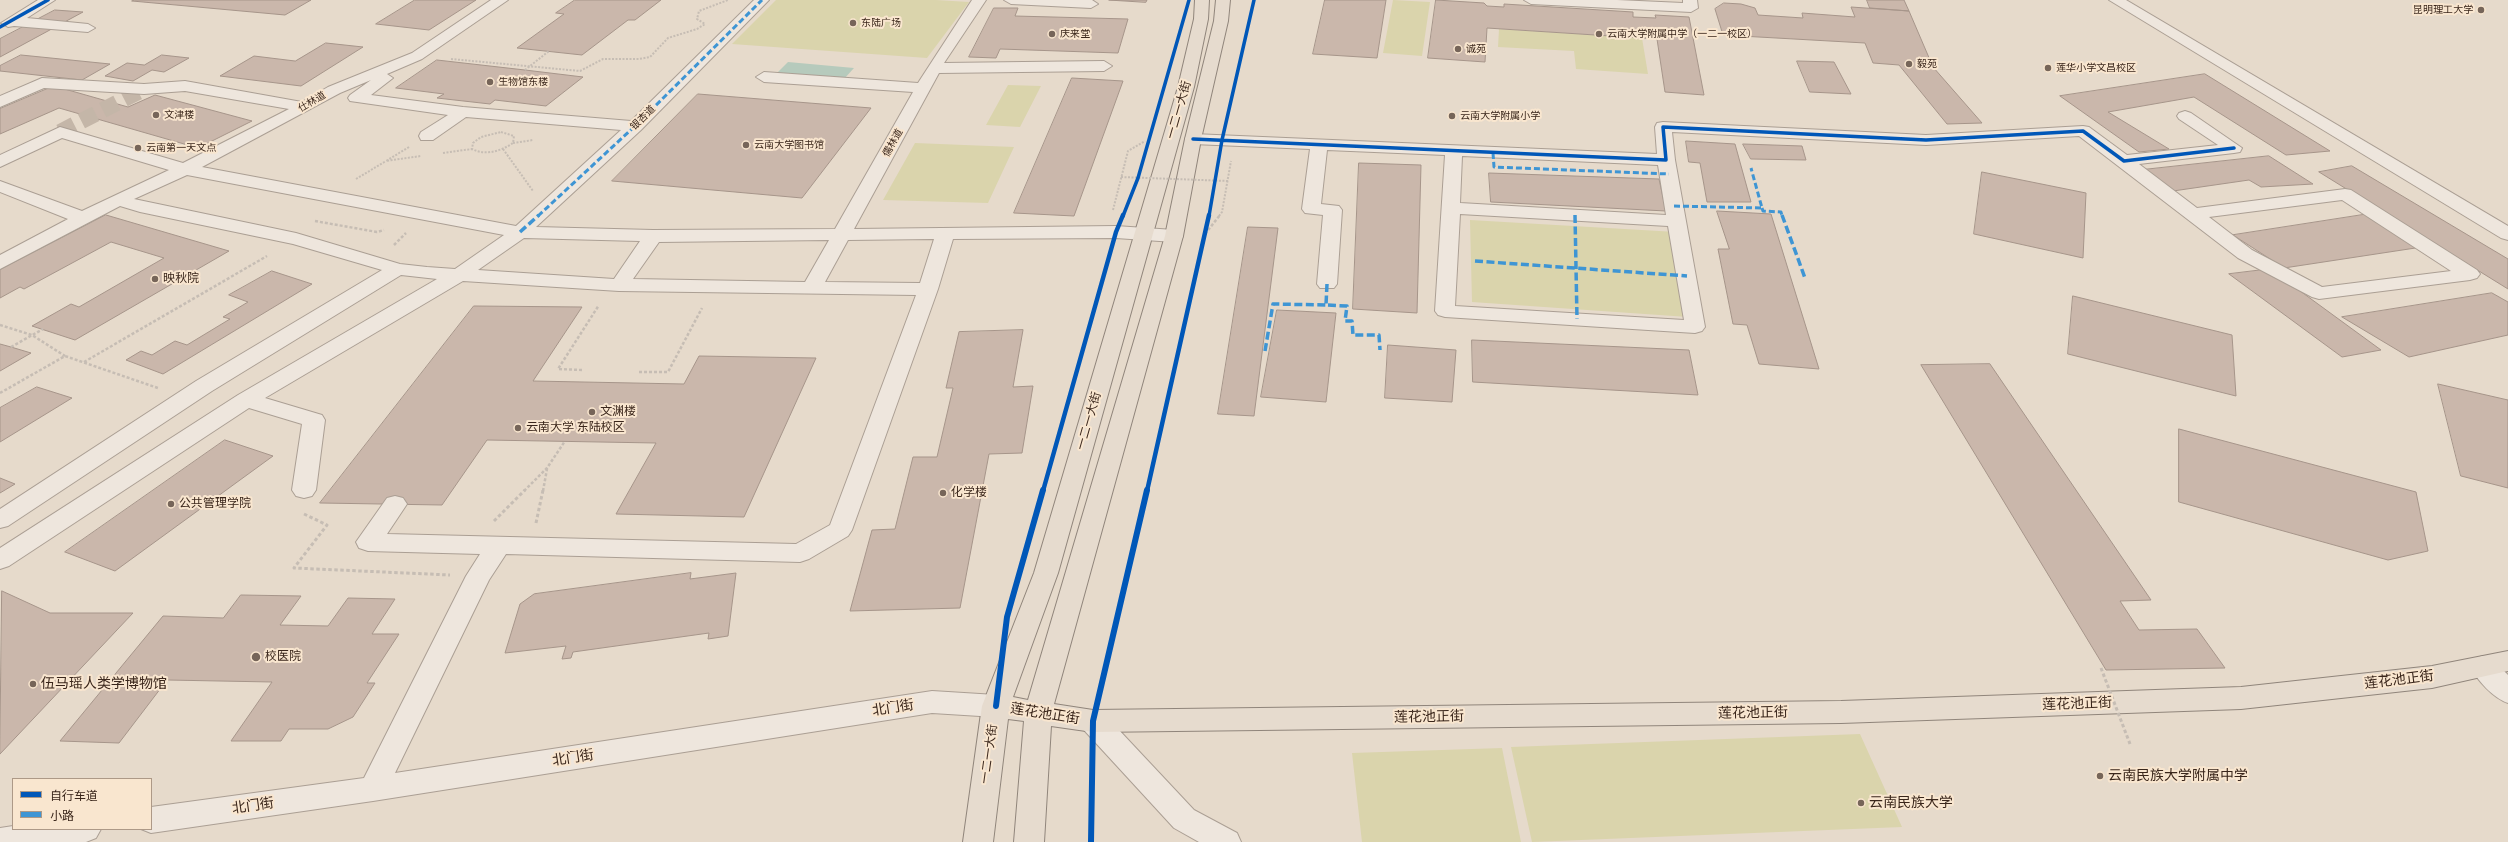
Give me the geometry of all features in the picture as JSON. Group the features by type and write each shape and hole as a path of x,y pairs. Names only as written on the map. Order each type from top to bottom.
{"main road":[{"name":"一二一大街","path":"978,842 996,706 1046,573 1142,234 1186,87 1201,20 1202,0"},
{"name":"一二一大街","path":"1029,842 1038,713 1174,236 1193,139 1221,21 1223,0"},
{"name":"莲花池正街","path":"996,706 1093,721 1842,712 2242,698 2432,677 2496,664"}],"street":[{"path":"4,23 36,0"},
{"path":"4,23 48,0"},
{"name":"仕林道","path":"0,263 83,218 185,169 305,107 334,90 417,56 501,0"},
{"name":"银杏道","path":"0,560 246,400 459,275 520,232 635,126 762,0"},
{"name":"儒林道","path":"811,289 923,88 979,0"},
{"path":"1011,0 1091,4"},
{"path":"1531,0 1691,8 1690,0"},
{"path":"2116,0 2508,234"},
{"path":"4,23 88,28"},
{"path":"417,56 356,98 463,112 635,126"},
{"path":"935,68 1104,66"},
{"path":"764,77 923,88"},
{"path":"0,102 42,83 144,89 185,86 305,107"},
{"path":"427,136 463,112"},
{"path":"2124,161 2234,148 2184,116"},
{"path":"1454,151 1445,311 1695,327 1666,160 1663,127 1926,140 2083,131 2245,254 2319,293 2470,274 2345,194 2193,214"},
{"path":"0,162 60,132 185,169 520,232 653,236 842,234 945,236 1116,232 1174,236"},
{"path":"1193,139 1319,146 1666,160"},
{"path":"1319,146 1311,210 1333,210 1327,284"},
{"path":"0,186 83,218"},
{"path":"119,200 140,207 296,239 398,269 494,279 616,285 811,289 928,289"},
{"path":"1451,208 1677,221"},
{"path":"616,285 653,236"},
{"path":"395,504 368,542 800,553 840,530 928,289 945,236"},
{"path":"0,520 187,397 398,269"},
{"path":"246,400 314,420 304,490"},
{"path":"373,789 478,576 499,545"},
{"path":"2496,664 2508,692"},
{"name":"北门街","path":"152,820 373,789 932,702 996,706"},
{"path":"1093,721 1184,820 1226,842"},
{"path":"0,841 79,830"}],"path":[{"path":"417,56 580,72 595,62 607,58 637,60 651,56 664,40 673,35 698,30 705,24 697,19 698,11 728,0"},
{"path":"525,70 549,51"},
{"path":"501,132 512,134 514,136 513,143 503,149 484,152 475,151 472,146 476,140 487,135 501,132"},
{"path":"1148,145 1150,138"},
{"path":"1112,208 1128,151 1150,138"},
{"path":"1213,189 1222,140"},
{"path":"503,149 546,208"},
{"path":"1205,234 1222,212 1232,155"},
{"path":"1136,185 1140,171"},
{"path":"1121,177 1228,181"},
{"path":"1204,243 1208,219"},
{"path":"84,362 296,239"},
{"path":"582,370 558,369 616,285"},
{"path":"639,372 668,372 713,287"},
{"path":"0,324 32,335 65,356 187,397"},
{"path":"11,347 43,329"},
{"path":"0,392 65,356"},
{"path":"470,544 547,468 565,441"},
{"path":"531,546 547,468"},
{"path":"2101,668 2130,744"}],"shaded area":[{"name":"东陆广场","path":"776,0 936,0 969,2 927,58 732,44"},
{"path":"1393,0 1430,2 1422,56 1383,53"},
{"path":"1499,29 1642,38 1648,74 1576,69 1574,51 1498,47"},
{"path":"788,62 854,68 844,79 777,73"},
{"path":"1008,85 1041,86 1020,127 986,125"},
{"path":"915,143 1014,147 988,203 883,200"},
{"path":"1470,220 1676,232 1688,317 1472,302"},
{"path":"1860,734 1902,827 1532,842 1511,747"},
{"path":"1502,748 1521,842 1362,842 1352,753"}],"building":[{"path":"311,0 285,15 132,1"},
{"path":"415,0 476,0 429,30 376,24"},
{"path":"575,0 661,0 635,20 628,20 582,55 517,48 564,14 556,13"},
{"path":"1109,0 1147,0 1146,2"},
{"path":"1325,0 1386,0 1377,58 1313,54"},
{"name":"诚苑","path":"1436,0 1484,3 1487,6 1504,7 1504,4 1633,12 1633,17 1656,18 1655,15 1689,17 1704,95 1665,92 1657,39 1487,28 1485,62 1428,58"},
{"path":"1867,0 1904,0 1909,11 1870,8"},
{"name":"毅苑","path":"1724,3 1741,4 1755,8 1758,15 1803,18 1802,13 1855,17 1851,7 1909,11 1933,67 1982,123 1947,124 1899,65 1873,63 1865,43 1723,35 1715,9"},
{"name":"庆来堂","path":"994,8 1018,8 1015,16 1128,19 1118,53 1000,49 996,58 969,57"},
{"path":"55,10 83,12 0,57 0,39"},
{"path":"326,43 363,47 301,86 220,76 254,56 295,61"},
{"path":"21,55 110,64 82,80 0,71 0,66"},
{"path":"162,55 189,58 164,72 152,70 133,81 105,76 127,63 144,65"},
{"name":"生物馆东楼","path":"437,60 583,77 546,106 495,100 490,104 437,98 444,94 396,88"},
{"path":"1797,61 1834,62 1851,94 1810,92"},
{"path":"2205,74 2330,151 2286,155 2194,97 2108,112 2169,149 2139,152 2060,96"},
{"path":"1072,78 1123,81 1074,216 1014,213"},
{"name":"文津楼","path":"54,86 128,107 155,95 252,121 198,148 59,108 0,134 0,109"},
{"name":"云南大学图书馆","path":"698,94 871,108 802,198 612,181"},
{"path":"1686,141 1735,144 1751,202 1707,202 1700,163 1689,162"},
{"path":"1743,144 1802,146 1806,160 1751,159"},
{"path":"2269,156 2313,184 2261,187 2249,180 2173,191 2141,170"},
{"path":"1359,163 1421,165 1417,313 1353,309"},
{"path":"2352,166 2508,259 2508,289 2319,172"},
{"path":"1982,172 2086,193 2083,258 1974,234"},
{"path":"1489,173 1659,179 1666,211 1491,202"},
{"path":"1717,211 1771,214 1819,369 1759,364 1747,325 1733,324 1718,249 1729,249"},
{"path":"2368,214 2422,247 2284,268 2233,235"},
{"name":"映秋院","path":"106,215 229,251 75,340 32,326 71,304 79,307 164,258 111,242 24,289 20,287 0,298 0,270"},
{"path":"1248,227 1278,228 1254,416 1218,414"},
{"path":"2270,269 2381,350 2342,357 2229,274"},
{"path":"272,271 312,284 163,374 126,360 141,351 152,355 175,341 187,345 230,319 223,317 248,302 229,295"},
{"path":"2492,293 2508,302 2508,335 2409,357 2342,317"},
{"path":"2073,296 2232,335 2236,396 2068,354"},
{"name":"文渊楼","path":"474,306 582,307 533,381 684,384 699,356 816,358 744,517 616,514 656,443 487,440 442,505 320,503"},
{"path":"1277,310 1336,313 1326,402 1261,397"},
{"name":"化学楼","path":"1023,330 1013,387 1033,386 1022,453 989,454 960,608 850,611 872,530 895,529 913,457 937,457 953,388 946,388 959,332"},
{"path":"1472,340 1689,350 1698,395 1473,382"},
{"path":"0,344 11,347 31,353 0,371"},
{"path":"1388,345 1456,350 1452,402 1385,398"},
{"path":"1990,364 2151,600 2120,601 2139,630 2197,629 2225,668 2106,670 1921,365"},
{"path":"2438,384 2508,400 2508,488 2461,476"},
{"path":"37,387 72,398 0,442 0,408"},
{"path":"2179,429 2416,492 2428,551 2388,560 2179,502"},
{"name":"公共管理学院","path":"225,440 273,456 115,571 65,552"},
{"path":"0,478 15,484 0,493"},
{"path":"691,573 690,579 736,573 728,636 708,639 709,633 573,652 571,658 562,659 566,646 505,653 520,604 534,594"},
{"name":"伍马瑶人类学博物馆","path":"2,591 50,613 133,613 0,754"},
{"name":"校医院","path":"241,595 301,596 280,625 328,626 348,598 395,599 372,634 399,634 367,683 375,683 353,717 328,729 289,729 281,741 231,741 272,682 167,680 119,743 60,741 163,616 223,618"}],"tunnel":[{"path":"60,132 144,89"}],"marked path":[{"path":"520,232 635,126 762,0"},
{"path":"1493,153 1494,167 1669,174"},
{"path":"1674,206 1762,208 1751,168"},
{"path":"1762,208 1763,211 1781,212 1805,278"},
{"path":"1575,215 1577,319"},
{"path":"1475,261 1687,276"},
{"path":"1327,284 1326,305 1347,306 1345,321 1352,321 1353,335 1379,335 1380,350"},
{"path":"1265,351 1273,304 1326,305"}],"cycle path":[{"path":"0,27 48,0"},
{"path":"996,706 1007,617 1116,232 1138,178 1189,0"},
{"path":"1091,842 1093,721 1204,243 1222,140 1254,0"},
{"path":"1193,139 1666,160 1663,127 1926,140 2083,131 2124,161 2234,148"}],"place":[{"name":"昆明理工大学","path":"2481,10"},
{"name":"东陆广场","path":"853,23"},
{"name":"庆来堂","path":"1052,34"},
{"name":"云南大学附属中学（一二一校区）","path":"1599,34"},
{"name":"诚苑","path":"1458,49"},
{"name":"毅苑","path":"1909,64"},
{"name":"莲华小学文昌校区","path":"2048,68"},
{"name":"生物馆东楼","path":"490,82"},
{"name":"文津楼","path":"156,115"},
{"name":"云南大学附属小学","path":"1452,116"},
{"name":"云南大学图书馆","path":"746,145"},
{"name":"云南第一天文点","path":"138,148"},
{"name":"映秋院","path":"155,279"},
{"name":"文渊楼","path":"592,412"},
{"name":"云南大学 东陆校区","path":"518,428"},
{"name":"化学楼","path":"943,493"},
{"name":"公共管理学院","path":"171,504"},
{"name":"校医院","path":"256,657"},
{"name":"伍马瑶人类学博物馆","path":"33,684"},
{"name":"云南民族大学附属中学","path":"2100,776"},
{"name":"云南民族大学","path":"1861,803"}]}
